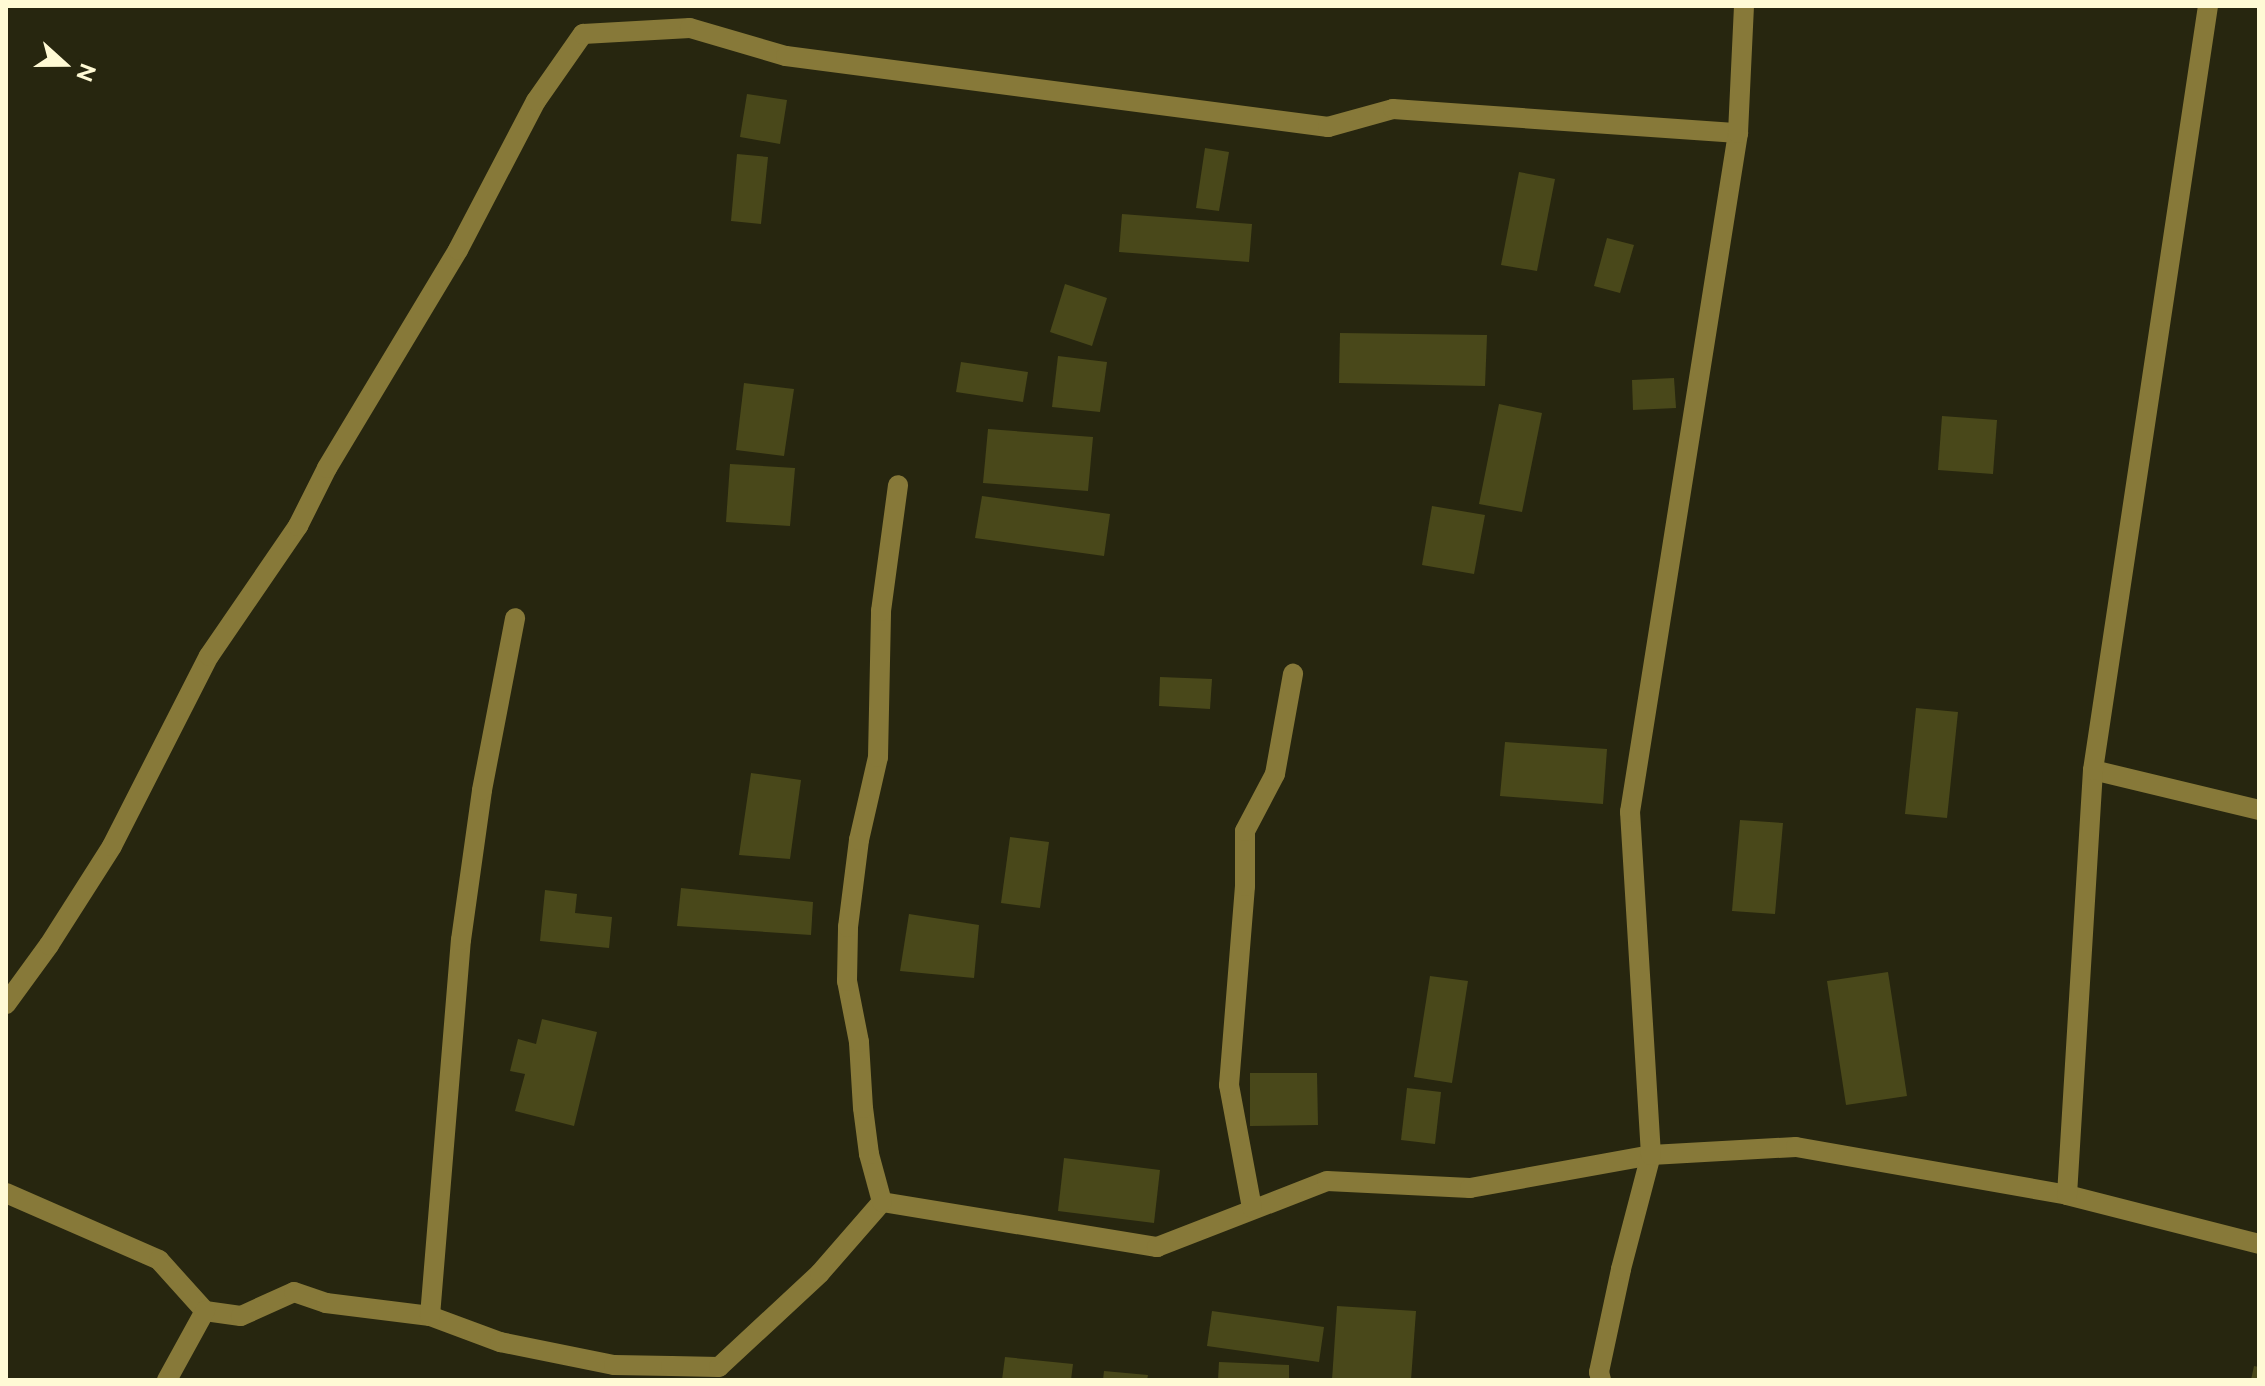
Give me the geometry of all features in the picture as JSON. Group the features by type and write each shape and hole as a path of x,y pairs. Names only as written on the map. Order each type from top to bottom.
{"street":[{"path":"1601,1380 1599,1372 1621,1269 1651,1155 1630,812 1738,133 1744,6"},
{"path":"2067,1195 2093,770 2208,6"},
{"path":"6,1004 49,945 112,846 209,656 298,526 327,468 458,250 536,101 583,34 690,28 786,56 1328,127 1393,109 1738,133"},
{"path":"882,1202 869,1154 859,1042 847,981 848,940 859,840 878,757 881,611 898,485"},
{"path":"430,1316 461,940 482,790 515,618"},
{"path":"1252,1208 1229,1085 1245,886 1245,831 1275,774 1293,674"},
{"path":"2093,770 2259,810"},
{"path":"882,1202 1157,1247 1327,1181 1470,1188 1651,1155 1796,1147 2067,1195 2259,1244"},
{"path":"6,1193 159,1260 205,1311 241,1316 294,1292 326,1303 430,1316 500,1342 614,1365 719,1367 820,1273 882,1202"},
{"path":"167,1380 205,1311"}],"building":[{"path":"747,94 787,100 780,144 740,137"},
{"path":"1205,148 1229,152 1219,211 1196,208"},
{"path":"737,154 768,157 761,224 731,221"},
{"path":"1519,172 1555,179 1537,271 1501,265"},
{"path":"1122,214 1252,224 1249,262 1119,252"},
{"path":"1607,238 1634,245 1620,293 1594,286"},
{"path":"1065,284 1107,298 1092,346 1050,332"},
{"path":"1340,333 1487,335 1485,386 1339,383"},
{"path":"1058,356 1107,362 1100,412 1052,407"},
{"path":"961,362 1028,372 1023,402 956,392"},
{"path":"1674,378 1676,408 1633,410 1632,380"},
{"path":"744,383 794,389 784,456 736,450"},
{"path":"1499,404 1542,413 1522,512 1479,504"},
{"path":"1942,416 1997,420 1993,474 1938,470"},
{"path":"988,429 1093,437 1088,491 983,483"},
{"path":"730,464 795,468 790,526 726,522"},
{"path":"982,496 1110,514 1104,556 975,538"},
{"path":"1432,506 1485,515 1474,574 1422,565"},
{"path":"1160,677 1212,679 1210,709 1159,706"},
{"path":"1916,708 1958,712 1947,818 1905,814"},
{"path":"1505,742 1607,749 1603,804 1500,796"},
{"path":"751,773 801,780 790,859 739,855"},
{"path":"1740,820 1783,823 1775,914 1732,911"},
{"path":"1010,837 1049,842 1040,908 1001,903"},
{"path":"681,888 813,902 811,935 677,926"},
{"path":"545,890 577,894 575,913 612,917 609,948 540,941"},
{"path":"909,914 979,925 974,978 900,971"},
{"path":"1888,972 1907,1096 1846,1105 1827,981"},
{"path":"1430,976 1468,981 1452,1083 1414,1077"},
{"path":"542,1019 597,1032 574,1126 515,1111 525,1074 510,1071 518,1039 536,1044"},
{"path":"1250,1073 1317,1073 1318,1125 1250,1126"},
{"path":"1407,1088 1441,1092 1435,1144 1401,1140"},
{"path":"1064,1158 1160,1170 1154,1223 1058,1211"},
{"path":"1337,1306 1416,1311 1411,1380 1332,1380"},
{"path":"1212,1311 1324,1327 1319,1362 1207,1346"},
{"path":"1005,1357 1073,1364 1071,1380 1002,1380"},
{"path":"1219,1362 1289,1365 1289,1380 1218,1380"},
{"path":"2254,1366 2259,1367 2259,1380 2251,1380"},
{"path":"1104,1371 1148,1375 1147,1380 1103,1380"}]}
